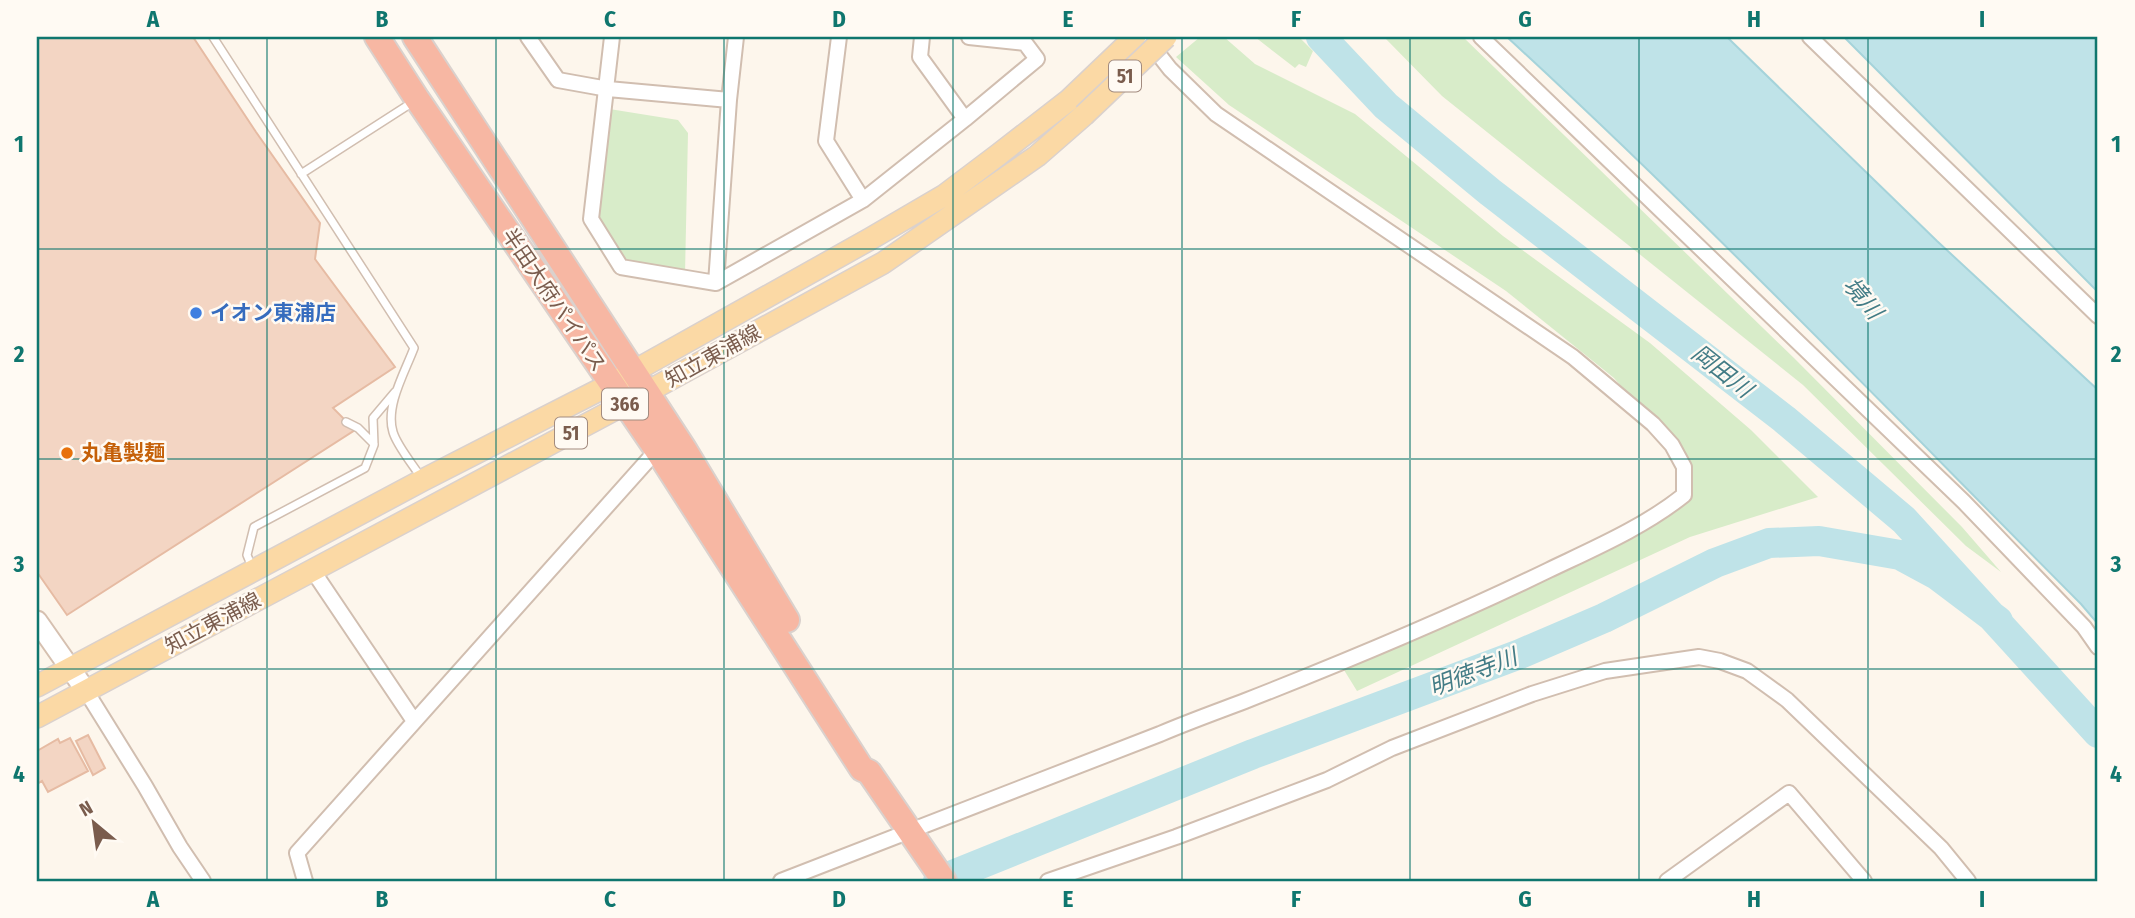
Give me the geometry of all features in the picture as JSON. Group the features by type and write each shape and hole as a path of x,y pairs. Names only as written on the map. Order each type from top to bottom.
{"highway":[{"name":"半田大府パイパス","path":"377,37 657,450 862,769 869,772 944,881"},
{"name":"半田大府パイパス","path":"415,37 684,449 870,760 869,772"}],"main road":[{"name":"知立東浦線","path":"640,382 837,258 945,195 1069,100 1135,37"},
{"name":"知立東浦線","path":"37,717 313,571 640,382 883,263 1037,156 1166,37"},
{"name":"知立東浦線","path":"37,686 423,480 618,394"}],"street":[{"path":"528,37 558,80 608,89 729,100"},
{"path":"612,37 591,219 621,267 716,284 863,200 1037,58 1025,43 969,37"},
{"path":"716,284 736,37"},
{"path":"839,37 826,141 863,200"},
{"path":"922,37 920,57 965,119"},
{"path":"781,881 916,841 1194,719 1395,640 1615,538 1666,510 1684,495 1684,467 1672,445 1653,424 1573,357 1216,114 1170,69 1145,37"},
{"path":"1481,37 1964,502 2084,627 2098,647"},
{"path":"1810,37 2098,316"},
{"path":"304,881 298,853 657,450"},
{"path":"313,571 414,721"},
{"path":"37,621 86,691 203,881"},
{"path":"1048,881 1176,837 1327,780 1392,748 1532,694 1605,671 1699,657 1747,671 1787,700 1941,848 1968,881"},
{"path":"1667,881 1789,793 1864,881"}],"lane":[{"path":"213,37 414,348 392,411 393,432 423,480"},
{"path":"301,174 417,99"},
{"path":"254,571 247,555 254,527 365,468 374,444 373,418 398,389"},
{"path":"346,422 358,428 374,444"}],"green space":[{"path":"1200,37 1224,37 1255,64 1355,114 1503,236 1650,343 1751,430 1818,497 1690,537 1357,691 1344,670 1615,538 1683,495 1672,445 1614,378 1506,291 1229,105 1176,57"},
{"path":"1255,37 1299,37 1313,51 1306,67 1299,64 1295,68"},
{"path":"1384,37 1463,37 1794,358 1962,527 2001,572 1966,546 1803,385 1442,96"},
{"path":"597,107 678,120 688,133 685,274 621,267 591,219"}],"water":[{"name":"境川","path":"1507,37 1727,37 1937,241 2098,390 2098,624 1726,246"},
{"path":"1844,37 2098,37 2098,292"}],"building":[{"name":"イオン東浦店","path":"37,37 193,37 320,223 315,259 395,367 333,408 355,430 67,615 37,572"},
{"path":"88,735 105,768 93,775 76,741"},
{"path":"70,738 88,771 48,792 42,781 37,784 37,751 58,739 60,743"}],"waterway":[{"name":"岡田川","path":"1321,37 1386,106 1490,192 1784,419 1904,520 2098,733"},
{"name":"明徳寺川","path":"938,881 1253,754 1520,654 1604,618 1715,563 1769,543 1819,541 1900,555 1937,575 1998,621"}],"place":[{"name":"イオン東浦店","path":"196,313"},
{"name":"丸亀製麺","path":"67,453"}]}
